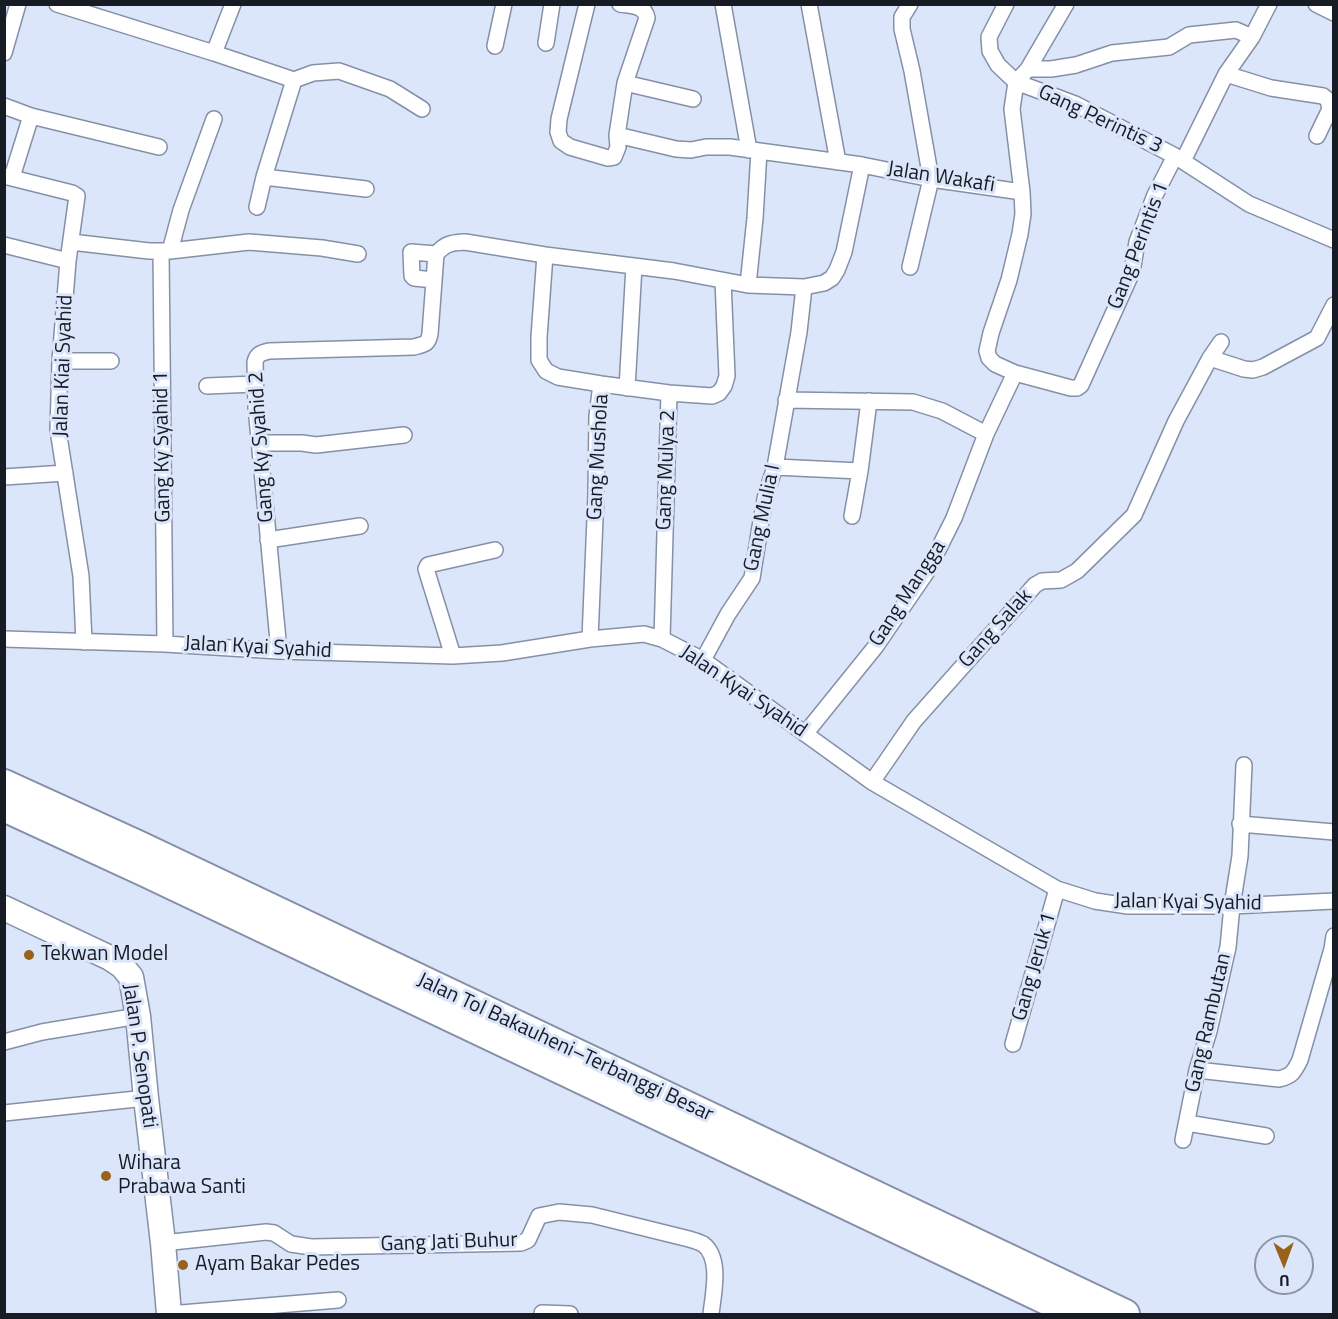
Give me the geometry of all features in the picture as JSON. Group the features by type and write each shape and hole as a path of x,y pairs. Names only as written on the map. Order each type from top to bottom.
{"highway":[{"name":"Jalan Tol Bakauheni–Terbanggi Besar","path":"4,784 161,856 1125,1314"},
{"name":"Jalan Tol Bakauheni–Terbanggi Besar","path":"4,807 1076,1314"}],"main road":[{"name":"Jalan P. Senopati","path":"4,908 110,958 122,966 131,977 138,1016 169,1314"}],"street":[{"path":"4,53 18,4"},
{"path":"57,4 294,80 312,73 339,71 390,89 422,109"},
{"path":"214,53 233,4"},
{"path":"495,46 504,4"},
{"path":"546,43 552,4"},
{"path":"587,4 558,132 561,141 570,147 608,158 614,157 618,147 617,135 626,83 647,18 646,12 641,8 620,4"},
{"path":"434,280 412,276 411,252 436,254 445,245 465,242 545,255 674,271 748,285 755,218 754,151 723,4"},
{"path":"809,4 838,162"},
{"path":"910,4 902,17 902,29 912,71 931,179 910,267"},
{"path":"1006,4 989,37 990,51 998,65 1016,82"},
{"path":"1022,192 1012,110 1016,82 1028,69 1066,4"},
{"name":"Gang Perintis 1","path":"1088,370 1132,273 1137,242 1155,195 1179,158 1226,74 1252,38 1269,4"},
{"path":"1316,4 1334,13"},
{"path":"1028,69 1051,69 1077,65 1112,53 1169,47 1189,36 1236,30 1252,38"},
{"path":"1226,74 1271,88 1323,96 1328,100 1330,109 1317,136"},
{"path":"257,207 294,80"},
{"name":"Gang Perintis 3","path":"1016,82 1075,104 1179,158"},
{"path":"626,83 693,99"},
{"path":"4,106 31,116 159,147"},
{"path":"8,176 31,116"},
{"name":"Gang Ky Syahid 1","path":"165,644 166,251 214,119"},
{"path":"617,135 676,149 719,147 862,165"},
{"path":"1179,158 1249,204 1334,240"},
{"name":"Jalan Wakafi","path":"748,285 804,287 824,283 832,278 844,252 862,165 931,179 1022,192 1023,214 1020,234 1009,280 991,333 987,351 989,358 995,364 1015,373 1071,388 1081,385 1088,370"},
{"name":"Jalan Kiai Syahid","path":"8,176 76,196 60,361 58,430 81,576 84,642"},
{"path":"264,177 366,189"},
{"path":"71,242 166,251 249,242 322,248 358,254"},
{"path":"4,245 68,261"},
{"name":"Gang Ky Syahid 2","path":"279,651 255,384 257,356 269,351 414,347 425,344 429,341 430,334 436,254"},
{"path":"545,255 539,360 546,371 558,377 601,384"},
{"name":"Gang Mushola","path":"590,639 597,416 601,384 627,388 634,266"},
{"name":"Gang Mulya 2","path":"662,639 669,393 712,396 719,393 724,386 727,376 723,281"},
{"name":"Gang Mulia I","path":"703,660 728,614 752,578 766,495 774,467 799,332 804,287"},
{"path":"1210,358 1244,369 1253,370 1263,367 1317,338 1334,305"},
{"name":"Gang Salak","path":"872,782 914,721 1035,585 1042,581 1061,580 1077,571 1134,515 1176,421 1221,342"},
{"path":"60,361 111,361"},
{"name":"Gang Mangga","path":"805,735 876,646 928,570 954,518 986,434 1015,373"},
{"path":"207,386 255,384"},
{"path":"627,388 669,393"},
{"path":"786,400 913,402 942,411 986,434"},
{"path":"852,516 869,401"},
{"path":"260,443 302,442 316,446 404,435"},
{"path":"774,467 860,471"},
{"path":"4,477 65,473"},
{"path":"268,540 360,526"},
{"path":"453,656 426,569 428,565 495,550"},
{"name":"Jalan Kyai Syahid","path":"4,639 453,656 502,653 590,639 644,634 662,639 703,660 872,782 1057,889 1095,901 1128,906 1232,906 1334,901"},
{"name":"Gang Rambutan","path":"1184,1140 1197,1070 1209,1031 1228,947 1240,856 1244,765"},
{"path":"1240,824 1334,832"},
{"name":"Gang Jeruk 1","path":"1013,1044 1057,889"},
{"path":"1197,1070 1279,1079 1288,1077 1300,1060 1334,936"},
{"path":"4,1042 42,1032 138,1016"},
{"path":"4,1113 146,1098"},
{"path":"1187,1123 1266,1136"},
{"name":"Gang Jati Buhur","path":"163,1243 266,1232 274,1233 291,1244 310,1247 521,1243 528,1240 539,1216 559,1212 592,1215 689,1239 704,1245 713,1258 715,1276 711,1314"},
{"path":"169,1314 338,1300"},
{"path":"542,1313 570,1314"}],"place":[{"name":"Tekwan Model","path":"29,955"},
{"name":"Wihara Prabawa Santi","path":"106,1176"},
{"name":"Ayam Bakar Pedes","path":"183,1265"}]}
